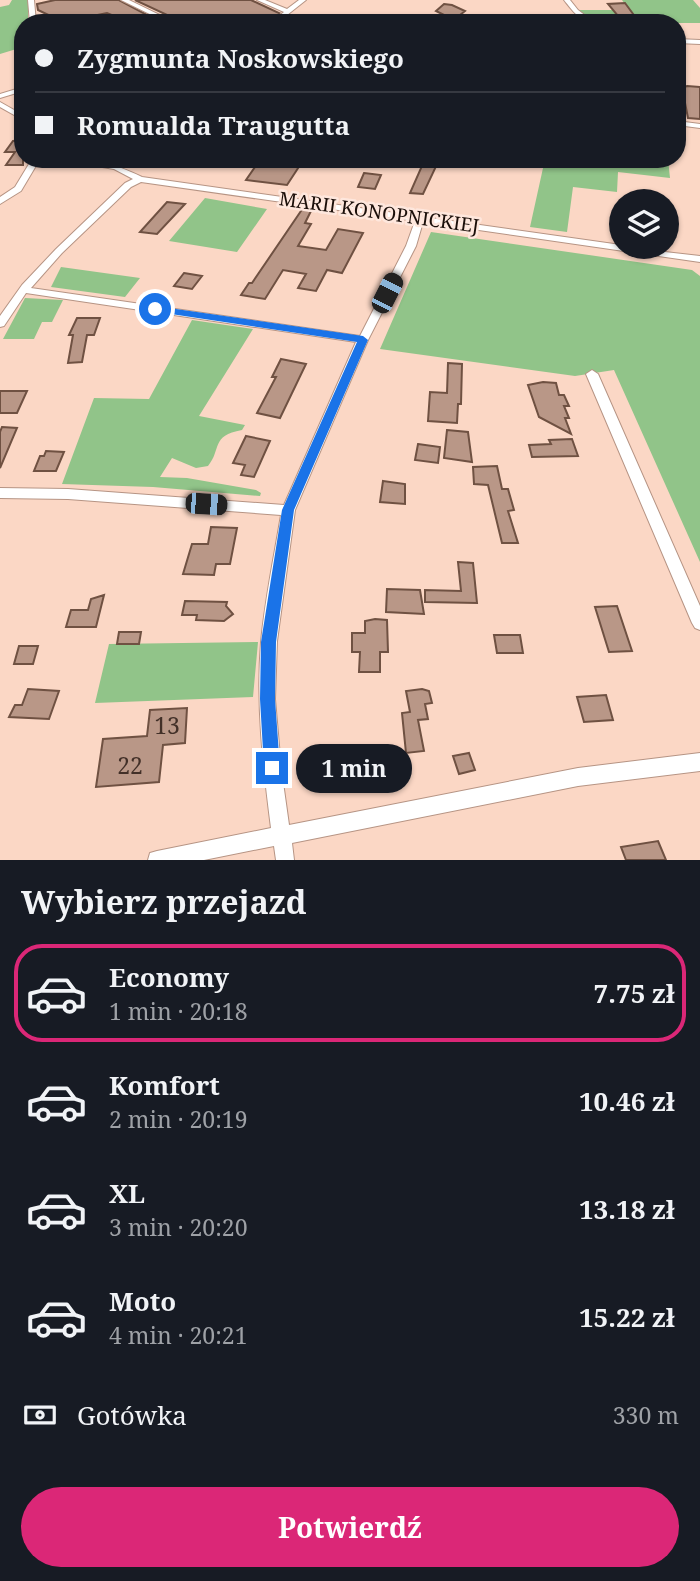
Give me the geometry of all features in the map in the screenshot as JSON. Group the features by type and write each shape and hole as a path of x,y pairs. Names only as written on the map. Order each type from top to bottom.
{"street":[{"path":"124,0 154,14"},
{"path":"260,0 289,12"},
{"path":"286,14 303,0"},
{"path":"567,0 580,14"},
{"path":"0,201 18,189 31,168"},
{"name":"MARII KONOPNICKIEJ","path":"118,168 140,179 700,259"},
{"path":"0,324 9,307 24,290 128,185 140,179"},
{"path":"285,860 272,768 268,664 275,589 288,510 363,340 411,246 420,218"},
{"path":"24,290 363,340"},
{"path":"592,374 700,623"},
{"path":"0,493 68,494 288,510"},
{"path":"157,860 578,777 700,762"}],"green space":[{"path":"12,0 28,0 28,14 14,14 14,50 0,54 0,7 9,5"},
{"path":"622,0 693,0 700,8 700,23 686,23 686,14 583,14 577,10 622,10 627,7"},
{"path":"543,168 669,168 670,178 618,172 617,189 609,191 573,187 567,232 530,227"},
{"path":"205,198 267,209 237,252 169,241"},
{"path":"431,232 692,270 700,276 700,562 614,370 575,376 380,349"},
{"path":"61,267 140,278 125,297 51,287"},
{"path":"25,298 63,300 52,322 42,322 34,339 3,339"},
{"path":"192,320 253,329 199,416 245,425 242,430 221,440 208,466 196,468 172,458 160,477 187,478 256,490 261,493 260,496 153,487 62,484 94,398 149,399"},
{"path":"258,642 253,697 95,703 109,644"}],"building":[{"path":"55,0 119,0 145,14 46,14 38,10 37,4"},
{"path":"135,0 251,0 279,13 277,14 165,14"},
{"path":"625,3 633,14 616,14 608,4"},
{"path":"444,4 465,11 461,14 442,14 436,11"},
{"path":"686,86 700,87 700,119 688,118"},
{"path":"13,141 14,152 5,152"},
{"path":"14,153 14,165 6,165"},
{"path":"254,168 298,168 287,185 246,180"},
{"path":"421,168 435,168 423,194 410,193"},
{"path":"364,173 381,175 375,189 358,187"},
{"path":"167,202 185,204 157,234 140,232"},
{"path":"303,208 312,209 305,223 311,224 298,246 326,250 338,229 363,233 342,273 327,270 316,291 298,288 306,274 283,270 265,299 241,295 249,283 252,283"},
{"path":"184,273 202,276 192,289 174,286"},
{"path":"77,318 100,318 94,335 87,335 82,362 68,363 73,335 69,335"},
{"path":"281,359 306,364 280,418 257,413 276,377 272,377"},
{"path":"448,363 462,364 461,404 458,404 457,423 428,421 430,392 447,393"},
{"path":"556,383 559,395 564,395 569,406 564,406 569,418 565,418 571,434 539,417 528,385"},
{"path":"0,391 27,391 17,413 0,413"},
{"path":"2,427 17,428 0,468 0,432"},
{"path":"447,430 468,432 472,462 444,458"},
{"path":"246,436 270,441 254,477 241,475 245,465 233,463"},
{"path":"572,439 578,456 532,457 529,445 551,444 549,440"},
{"path":"418,444 440,447 438,463 415,460"},
{"path":"46,451 64,452 56,471 34,471 40,456 44,456"},
{"path":"497,466 502,489 508,489 514,510 508,511 518,543 502,543 488,485 474,484 473,467"},
{"path":"383,481 405,484 405,504 380,502"},
{"path":"211,527 237,528 230,564 216,564 214,575 183,574 192,544 208,544"},
{"path":"458,562 473,563 477,603 425,602 425,590 461,591"},
{"path":"387,589 420,590 424,614 386,612"},
{"path":"104,595 96,627 66,627 71,610 88,610 91,599"},
{"path":"185,601 227,602 226,606 233,614 224,621 196,620 197,615 182,615"},
{"path":"617,606 632,651 609,652 595,607"},
{"path":"387,620 388,652 380,652 380,672 359,672 360,652 352,652 352,633 365,633 365,621"},
{"path":"119,632 141,632 139,644 117,644"},
{"path":"494,635 520,635 523,653 497,653"},
{"path":"19,646 38,646 33,664 14,664"},
{"path":"28,689 59,691 49,719 9,717 15,705 22,705"},
{"path":"406,691 429,691 432,703 425,704 428,719 418,720 424,751 406,753 402,713 410,712"},
{"path":"606,695 613,720 584,722 577,697"},
{"path":"187,708 185,743 163,745 159,782 96,787 103,739 147,736 150,710"},
{"path":"469,753 475,770 459,774 453,756"},
{"path":"658,841 666,860 626,860 621,847"}],"route":[{"path":"155,309 363,340 288,510 269,642 267,699 272,768"}]}
